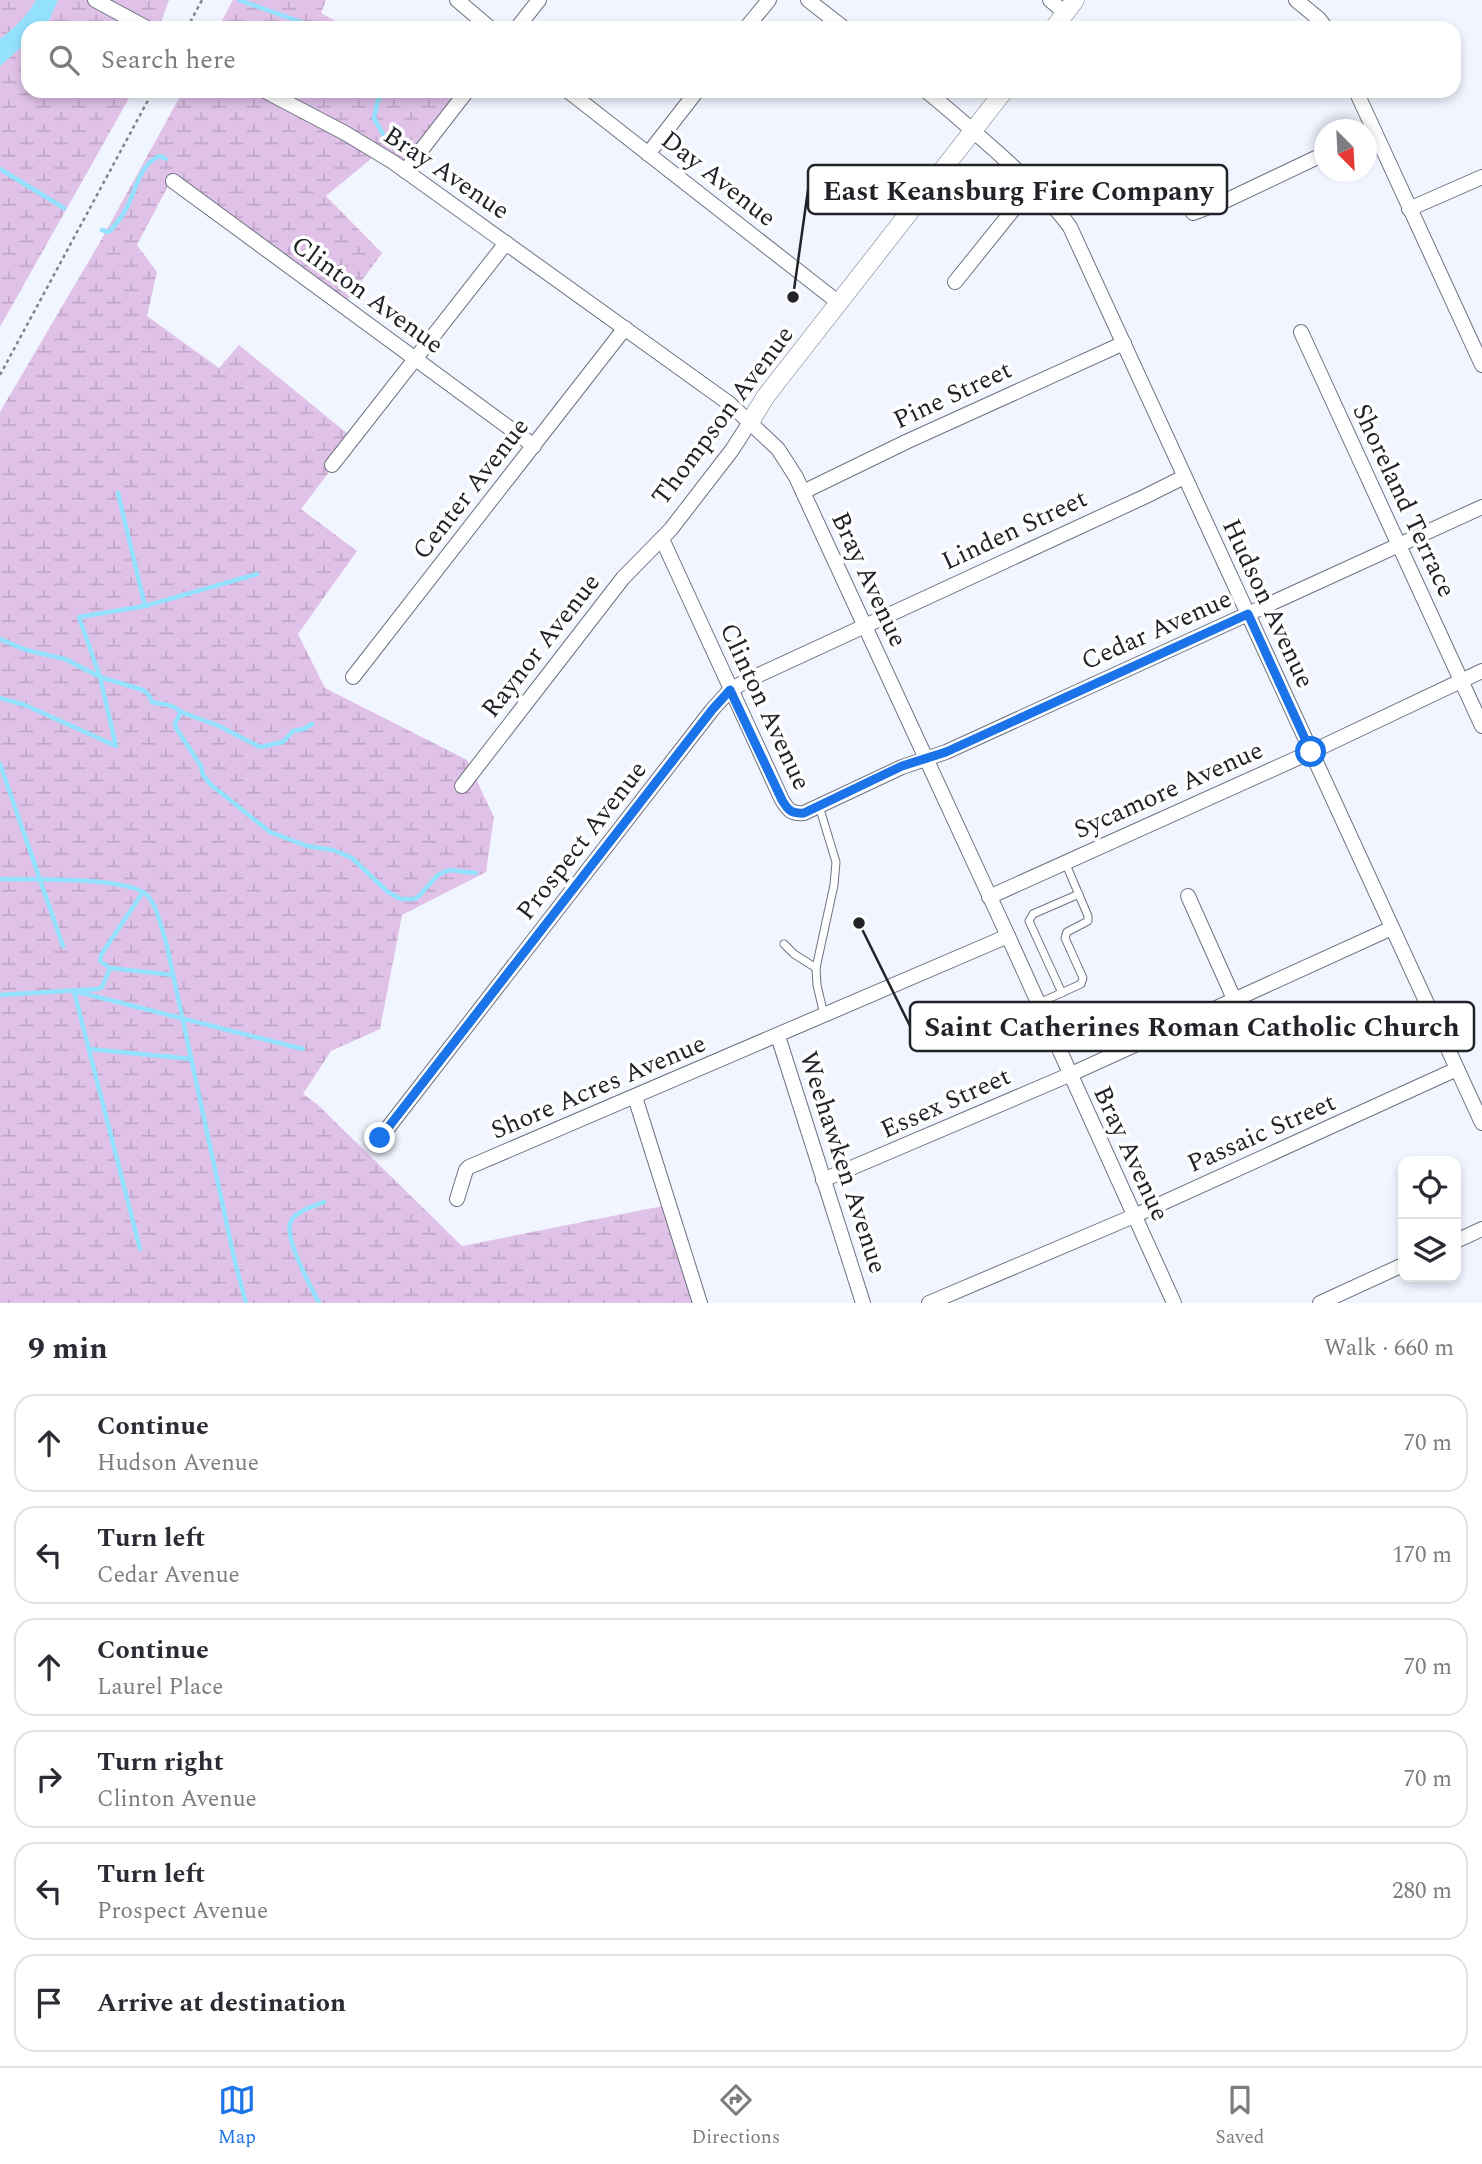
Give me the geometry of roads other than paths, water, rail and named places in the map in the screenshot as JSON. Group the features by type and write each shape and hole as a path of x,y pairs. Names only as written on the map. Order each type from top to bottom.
{"street":[{"path":"95,0 134,21"},
{"path":"457,0 481,21"},
{"path":"522,21 539,0"},
{"path":"752,21 769,0"},
{"path":"808,0 835,21"},
{"path":"1050,0 1065,14"},
{"path":"1296,0 1321,21"},
{"name":"Bray Avenue","path":"278,98 345,133 405,171 730,404 778,449 792,468 1174,1303"},
{"path":"405,171 462,98"},
{"name":"Day Avenue","path":"577,98 839,303"},
{"path":"648,154 692,98"},
{"name":"Hudson Avenue","path":"935,98 1054,205 1070,227 1482,1123"},
{"name":"Thompson Avenue","path":"662,539 732,450 766,396 999,98"},
{"path":"1359,98 1366,119"},
{"path":"1377,144 1478,344 1482,365"},
{"path":"1193,213 1314,159"},
{"path":"1409,209 1482,177"},
{"name":"Clinton Avenue","path":"173,181 534,446"},
{"path":"955,282 1032,185"},
{"path":"332,465 506,243"},
{"name":"Center Avenue","path":"353,677 625,328"},
{"name":"Shoreland Terrace","path":"1301,332 1482,726"},
{"name":"Pine Street","path":"803,492 1124,343"},
{"name":"Linden Street","path":"864,625 1184,477"},
{"name":"Cedar Avenue","path":"796,814 804,813 902,766 946,752 1482,507"},
{"name":"Clinton Avenue","path":"662,539 782,800 789,811 796,814"},
{"name":"Raynor Avenue","path":"462,786 623,578 662,539"},
{"name":"Prospect Avenue","path":"380,1138 730,690 864,625"},
{"name":"Sycamore Avenue","path":"989,897 1311,752 1482,671"},
{"path":"1188,896 1234,999"},
{"name":"Essex Street","path":"823,1180 1069,1074 1392,928"},
{"name":"Shore Acres Avenue","path":"457,1199 469,1167 1008,936"},
{"name":"Weehawken Avenue","path":"778,1036 863,1303"},
{"name":"Passaic Street","path":"929,1303 1134,1216 1457,1069"},
{"path":"635,1097 700,1303"},
{"path":"1461,1239 1482,1230"},
{"path":"1320,1303 1398,1267"}],"lane":[{"path":"819,806 836,862 834,885 816,968 824,1015"},
{"path":"1039,1003 1081,985 1083,978 1065,938 1067,932 1088,921 1088,916 1065,862"},
{"path":"1062,993 1029,921 1033,914 1079,894"},
{"path":"784,944 816,968"}],"water":[{"path":"36,0 58,0 49,21 21,21 21,47 0,66 0,39"}],"waterway":[{"path":"239,0 298,21"},
{"path":"380,98 374,118 383,134"},
{"path":"102,230 111,230 122,216 139,178 148,165 160,156 166,159"},
{"path":"0,169 64,208"},
{"path":"118,493 145,606"},
{"path":"0,698 25,705 116,746 100,677 79,617 145,606 257,574"},
{"path":"0,639 26,650 65,659 100,677 143,690 152,702 177,709 181,712 175,723 176,728 210,784 270,832 307,846 333,850 352,858 388,892 401,899 414,899 419,896 438,875 449,870 476,873"},
{"path":"181,712 219,726 260,747 283,742 293,731 312,724"},
{"path":"0,764 63,946"},
{"path":"0,879 122,885 138,890 151,901 166,942 246,1303"},
{"path":"143,892 101,955 100,961 110,968 173,975"},
{"path":"0,995 98,989 102,987 110,968"},
{"path":"140,1249 74,991 303,1049"},
{"path":"89,1049 192,1059"},
{"path":"319,1303 294,1250 290,1229 291,1221 297,1214 324,1202"}],"place":[{"name":"East Keansburg Fire Company","path":"793,297"},
{"name":"Saint Catherines Roman Catholic Church","path":"859,923"}]}
